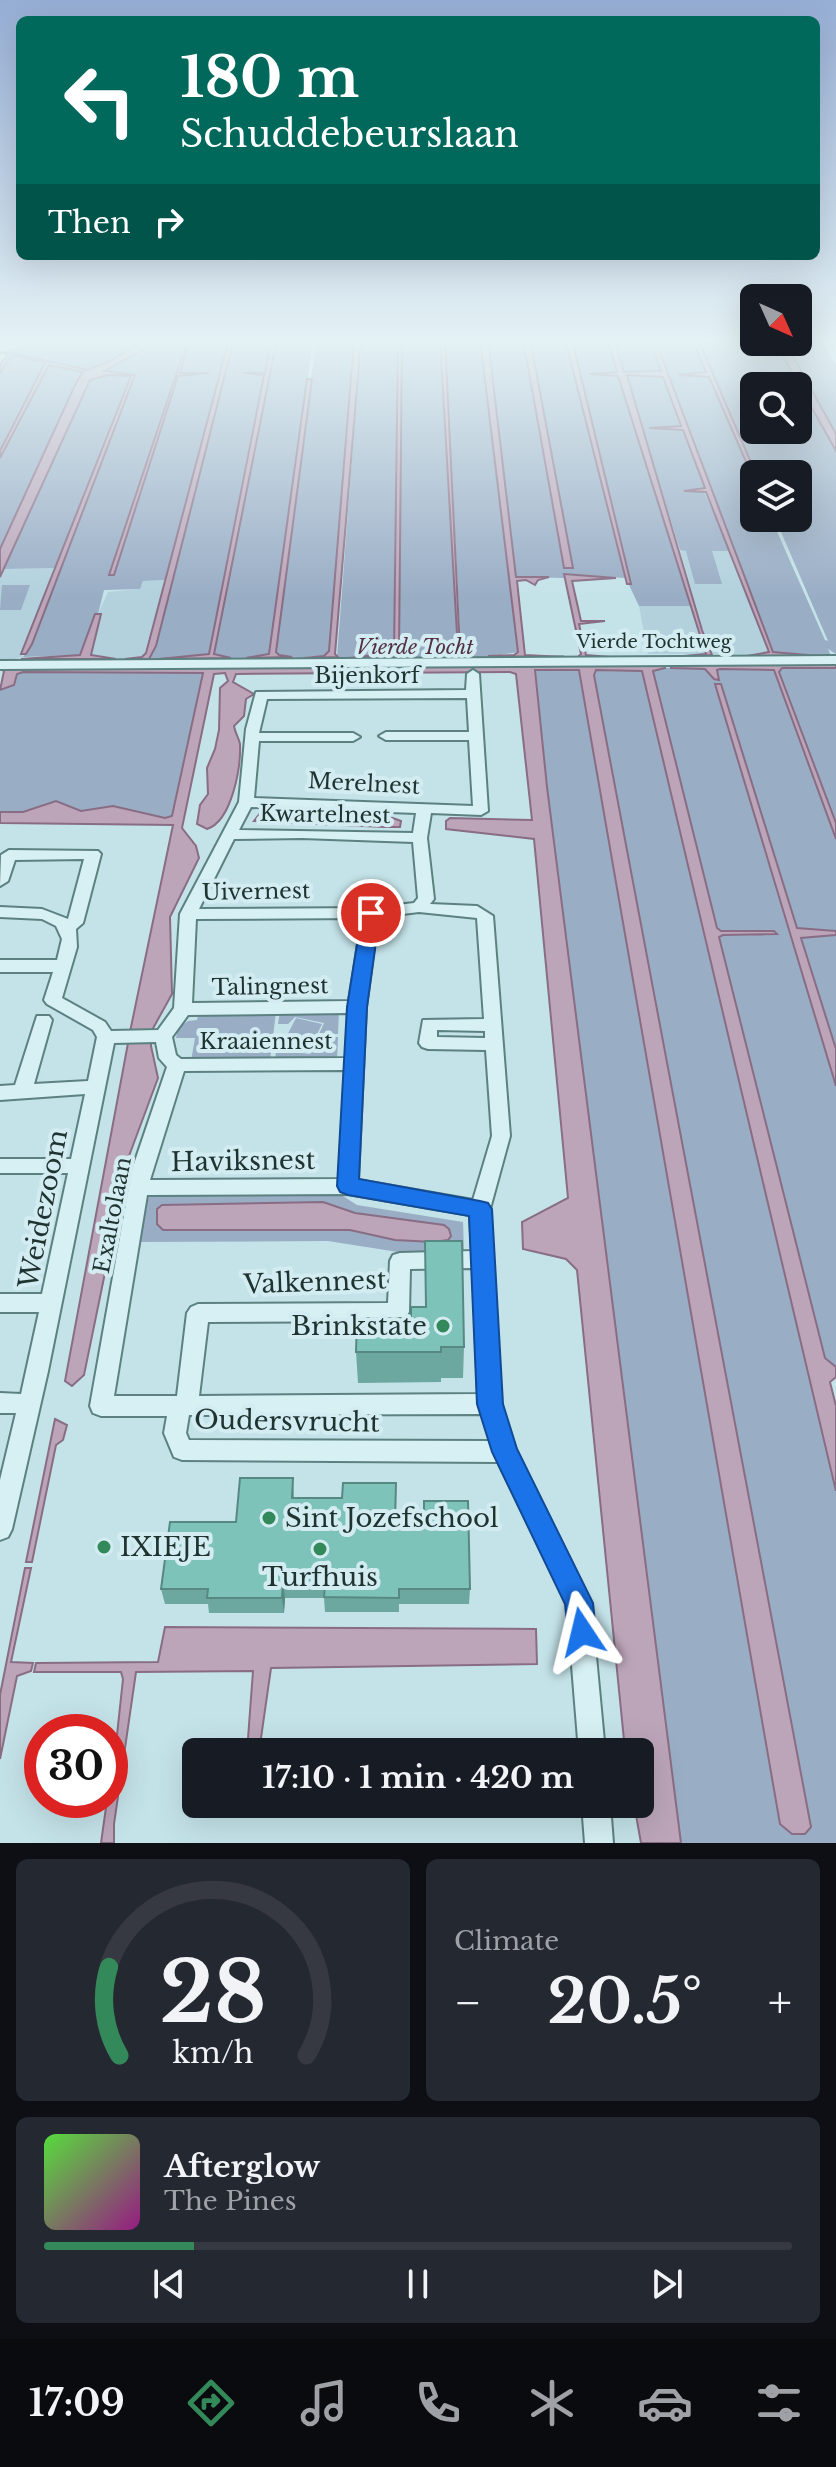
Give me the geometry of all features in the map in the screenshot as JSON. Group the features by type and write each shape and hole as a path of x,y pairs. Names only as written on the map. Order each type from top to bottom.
{"street":[{"name":"Vierde Tochtweg","path":"0,665 371,662 472,666 836,660"},
{"path":"386,736 476,736 472,666"},
{"name":"Bijenkorf","path":"253,737 261,695 473,694"},
{"name":"Merelnest","path":"246,802 481,811 476,736"},
{"path":"0,912 42,913 66,928 70,938 53,1000 116,1037 159,1036 183,1009 188,914 246,802 253,737 353,737"},
{"path":"419,907 426,899 420,838 424,808"},
{"name":"Kwartelnest","path":"228,835 420,838"},
{"path":"0,881 9,855 93,854 75,923 66,928"},
{"name":"Uivernest","path":"188,914 371,913 419,907 477,911 485,916 501,1136 480,1209"},
{"path":"348,1186 357,1007 371,913"},
{"path":"0,966 62,966"},
{"name":"Talingnest","path":"183,1009 357,1007"},
{"path":"23,1090 43,1020"},
{"path":"159,1036 168,1058 177,1065"},
{"name":"Weidezoom","path":"0,1529 51,1303 94,1087 116,1037"},
{"name":"Kraaiennest","path":"177,1065 355,1064"},
{"name":"Exaltolaan","path":"177,1065 142,1170 101,1406 183,1406"},
{"path":"0,1093 94,1087"},
{"path":"0,1166 78,1166"},
{"name":"Haviksnest","path":"139,1188 348,1186 480,1209"},
{"path":"480,1209 490,1404 505,1452 579,1603 591,1738"},
{"name":"Valkennest","path":"183,1406 198,1313 398,1312 400,1261 483,1259"},
{"path":"0,1303 51,1303"},
{"path":"0,1403 29,1404"},
{"name":"Oudersvrucht","path":"490,1404 183,1406 175,1433 182,1450 505,1452"},
{"path":"597,1818 599,1843"}],"shaded area":[{"path":"0,425 13,425 0,451"},
{"path":"13,425 17,425 0,458 0,451"},
{"path":"17,425 57,425 0,549 0,458"},
{"path":"57,425 69,425 0,577 0,549"},
{"path":"70,425 112,425 55,568 4,569"},
{"path":"112,425 116,425 32,644 26,654 21,654"},
{"path":"116,425 160,425 110,575 114,574 162,425 206,425 165,580 143,581 140,589 104,590 98,614 80,655 23,657 32,644"},
{"path":"159,425 162,425 114,575 109,575"},
{"path":"206,425 212,425 156,646 149,659 125,659 142,657 146,653"},
{"path":"212,425 254,425 209,654 159,659 230,658 213,654 260,425 301,425 269,654 247,658 291,656 279,656 276,652 306,425 347,425 329,651 324,656 305,657 337,657 355,425 397,425 394,653 348,657 406,657 399,654 401,425 446,425 461,651 449,425 490,425 518,652 488,657 564,655 565,658 304,660 295,657 289,660 162,661 124,659 149,659 156,646"},
{"path":"254,425 260,425 214,654 231,658 159,659 209,654"},
{"path":"301,425 306,425 276,652 292,657 246,658 269,654"},
{"path":"347,425 354,425 335,654 338,657 304,658 324,656 329,651"},
{"path":"397,425 401,425 399,654 408,657 348,658 394,653"},
{"path":"445,425 449,425 458,651"},
{"path":"490,425 498,425 516,577 549,577 538,580 535,585 526,580 517,581 525,655 564,657 488,656 514,655 518,652"},
{"path":"498,425 538,425 564,567 572,568 546,425 587,425 625,578 564,574 565,578 516,577"},
{"path":"538,425 546,425 573,568 564,568"},
{"path":"587,425 593,425 631,584 627,584"},
{"path":"592,425 633,425 690,606 639,606 629,585"},
{"path":"634,425 642,425 712,655 684,656 706,654"},
{"path":"641,425 681,425 677,427 683,430 703,489 730,551 712,551 722,584 695,584 686,551 680,550"},
{"path":"687,425 730,425 745,460 740,460 740,532 777,532 828,641 781,532 812,532 812,460 750,460 743,444 812,444 812,425 821,425 836,451 836,654 828,649 831,656 836,658 747,656 819,655 773,652"},
{"path":"687,425 773,652 819,656 747,656 769,652 706,492 684,491 705,488 683,430 649,428"},
{"path":"730,425 735,425 740,444 743,444 750,460 745,460"},
{"path":"821,425 831,425 836,434 836,451"},
{"path":"680,550 730,551 769,652 766,655 710,654"},
{"path":"0,566 4,569 55,568 23,657 0,662"},
{"path":"564,574 616,578 572,581 581,621 605,621 579,624 586,655 610,657 578,657 581,654"},
{"path":"165,580 144,656 125,659 91,656 101,615 98,614 108,592 140,589 143,581"},
{"path":"2,585 30,585 21,610 0,610"},
{"path":"639,606 690,606 706,654 648,654"},
{"path":"95,614 101,614 91,655 116,659 21,659 80,655"},
{"path":"836,663 836,668 782,668 779,672 836,823 836,839 774,670 720,669 717,670 719,680 705,669 671,668 670,664"},
{"path":"664,664 665,668 653,671 717,928 721,931 774,931 777,934 719,937 825,1358 836,1367 836,1377 830,1382 836,1406 836,1491 642,671 596,670 594,675 811,1827 805,1834 792,1834 780,1824 579,670 535,670 547,787 681,1843 641,1843 637,1818 654,1818 654,1738 624,1738 577,1270 566,1259 523,1249 522,1222 568,1198 534,839 446,829 446,821 450,818 532,820 516,674 236,674 233,682 254,694 246,699 244,716 234,726 240,754 229,805 216,824 207,829 197,824 200,805 208,794 207,768 219,730 220,688 228,681 225,673 214,674 182,828 196,846 199,858 170,917 172,994 151,1032 158,1078 129,1156 84,1375 72,1386 65,1381 131,1027 173,825 0,823 0,812 23,812 56,801 81,811 113,806 165,818 172,816 203,673 23,672 17,674 14,685 0,690 4,671 0,669"},
{"path":"705,668 718,680 717,670 720,669 774,670 836,839 836,931 801,931 797,929 715,684 836,1086 836,1367 825,1358 719,937 776,935 774,931 721,931 717,928 653,671"},
{"path":"782,668 836,668 836,823 779,672"},
{"path":"535,670 579,670 780,1823 792,1834 805,1834 811,1827 594,675 596,670 642,671 836,1491 836,1843 681,1843 547,787"},
{"path":"203,672 178,809 172,816 165,818 131,810 0,812 0,690 18,673"},
{"path":"715,684 721,684 797,928 836,931 836,935 801,938 836,1049 836,1086"},
{"path":"314,811 387,816 401,821 400,827 385,827 254,821 261,812"},
{"path":"836,935 836,1049 801,937"},
{"path":"280,1011 339,1011 338,1034 319,1034 324,1023 295,1017 288,1024 278,1024"},
{"path":"199,1012 276,1012 270,1061 191,1061 195,1038 176,1038 178,1028 188,1021 197,1020"},
{"path":"296,1018 322,1024 308,1053 281,1047"},
{"path":"318,1037 338,1037 337,1061 275,1061 276,1050 310,1054"},
{"path":"335,1191 357,1205 463,1222 464,1251 398,1252 328,1241 138,1242 148,1192","holes":["323,1202 355,1213 444,1225 434,1242 395,1240 350,1230 163,1230"]},
{"path":"323,1202 355,1213 444,1225 451,1236 448,1240 434,1242 395,1240 350,1230 163,1230 157,1224 157,1209 162,1205"},
{"path":"55,1419 67,1425 63,1440 56,1445 32,1562 26,1562"},
{"path":"25,1568 31,1568 11,1662 33,1663 31,1671 17,1676 0,1759 0,1695"},
{"path":"165,1627 536,1629 537,1664 271,1668 261,1738 248,1738 253,1671 136,1672 128,1727 128,1714 119,1714 121,1672 34,1672 36,1663 158,1662"},
{"path":"104,1818 115,1818 114,1843 101,1843"}],"building":[{"path":"425,1241 462,1241 464,1347 441,1347 441,1352 356,1352 357,1318 411,1318 411,1307 426,1307"},
{"name":"Turfhuis","path":"240,1478 293,1478 292,1498 342,1498 343,1483 396,1483 395,1522 424,1522 424,1501 468,1501 470,1589 399,1589 399,1598 324,1597 325,1583 283,1583 282,1598 207,1598 208,1589 161,1589 170,1522 236,1522"}],"place":[{"name":"Brinkstate","path":"443,1326"},
{"name":"Sint Jozefschool","path":"269,1518"},
{"name":"IXIEJE","path":"104,1547"},
{"name":"Turfhuis","path":"320,1549"}],"route":[{"path":"371,913 357,1007 348,1186 480,1209 490,1404 505,1452 579,1603 582,1632"}],"water label":[{"name":"Vierde Tocht","path":"415,647"}]}
